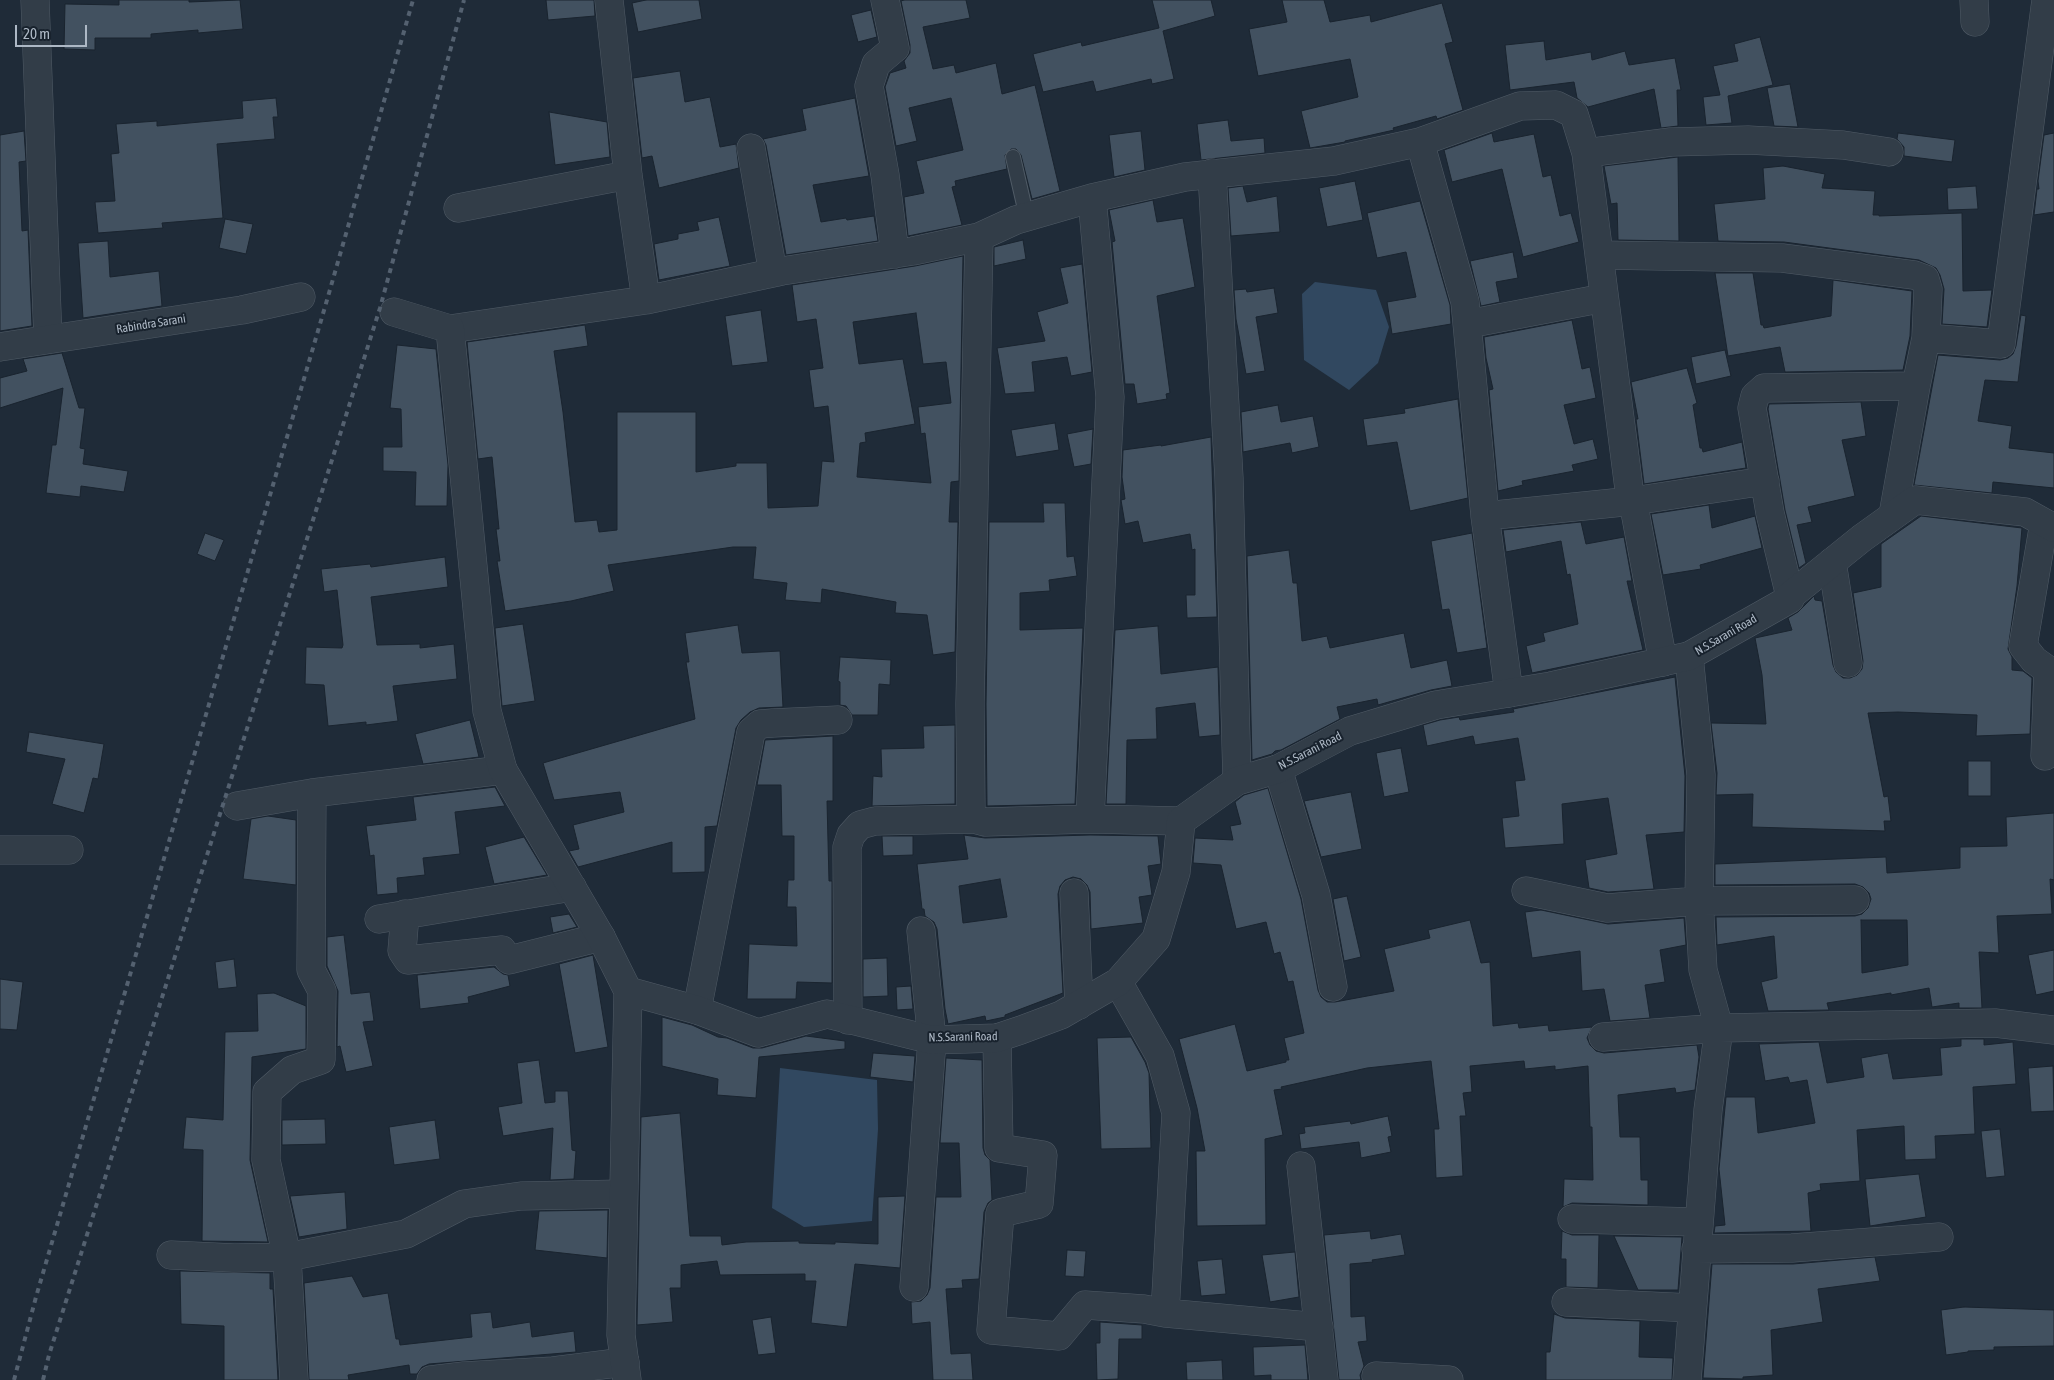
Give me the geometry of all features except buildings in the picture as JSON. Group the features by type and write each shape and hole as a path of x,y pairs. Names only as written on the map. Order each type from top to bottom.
{"street":[{"path":"35,0 48,339"},
{"path":"609,0 628,176 646,300"},
{"path":"885,0 896,48 876,64 869,86 886,175 895,254"},
{"path":"1926,338 2001,344 2046,0"},
{"path":"394,312 450,329 646,300 772,273 895,254 979,237 1026,218 1092,198 1185,177 1334,161 1420,142 1520,106 1556,105 1574,114 1586,153 1629,489 1633,501 1663,662"},
{"path":"1586,153 1671,142 1748,140 1843,145 1889,152"},
{"path":"1420,142 1465,302 1485,516 1509,693"},
{"path":"751,148 772,273"},
{"path":"1212,173 1229,478 1237,781"},
{"path":"458,208 628,176"},
{"path":"1090,820 1110,397 1092,198"},
{"path":"974,819 971,812 970,704 979,237"},
{"path":"1599,255 1782,258 1914,275 1925,279 1928,289 1926,338 1893,515"},
{"name":"Rabindra Sarani","path":"0,347 242,310 301,297"},
{"path":"1468,324 1604,298"},
{"path":"431,1380 464,1376 553,1371 626,1371 621,1336 628,991 601,937 503,770 487,711 450,329"},
{"path":"1790,596 1770,513 1752,408 1755,396 1764,388 1916,386"},
{"path":"1485,516 1633,501 1765,481"},
{"name":"N.S.Sarani Road","path":"628,991 697,1010 758,1033 827,1014 932,1040 997,1038 1061,1015 1118,982 1156,939 1176,872 1181,821 1237,781 1278,769 1350,731 1436,705 1551,686 1689,656 1790,598 1790,596 1832,562 1915,500 2025,512 2049,526"},
{"path":"2045,756 2048,670 2034,660 2023,646 2049,526"},
{"path":"1832,562 1848,663"},
{"path":"1687,1380 1708,1110 1719,1028 1704,970 1699,901 1701,774 1689,656"},
{"path":"697,1010 751,732 760,724 838,720"},
{"path":"1278,769 1316,895 1333,987"},
{"path":"237,806 312,793 503,770"},
{"path":"294,1380 287,1257 266,1160 267,1092 292,1070 321,1060 322,991 311,970 312,793"},
{"path":"848,1020 847,847 851,835 860,825 875,821 974,819 985,822 1181,821"},
{"path":"0,850 69,850"},
{"path":"572,887 392,916 402,951 408,960 502,950 510,960 601,937"},
{"path":"1526,891 1607,908 1699,901 1855,900"},
{"path":"1074,893 1079,1005"},
{"path":"914,1287 932,1040 922,931"},
{"path":"1118,982 1160,1056 1176,1113 1165,1313"},
{"path":"1603,1037 1719,1028 1995,1023 2054,1030"},
{"path":"997,1038 999,1148 1044,1155 1039,1204 1000,1213 991,1330 1059,1336 1085,1305 1144,1309 1165,1313 1319,1327"},
{"path":"1301,1166 1324,1380"},
{"path":"172,1255 234,1258 287,1257 406,1234 464,1204 521,1196 623,1194"},
{"path":"1572,1219 1699,1222"},
{"path":"1696,1249 1792,1248 1939,1237"},
{"path":"1566,1302 1692,1308"},
{"path":"1376,1376 1449,1380"}],"lane":[{"path":"1013,157 1026,218"}],"water":[{"path":"1315,282 1376,290 1389,327 1378,363 1349,390 1304,360 1302,294"},
{"path":"780,1068 877,1080 878,1129 872,1221 804,1227 772,1208"}],"railway":[{"path":"14,1380 36,1297 413,0"},
{"path":"43,1380 49,1355 380,308 464,0"}]}
